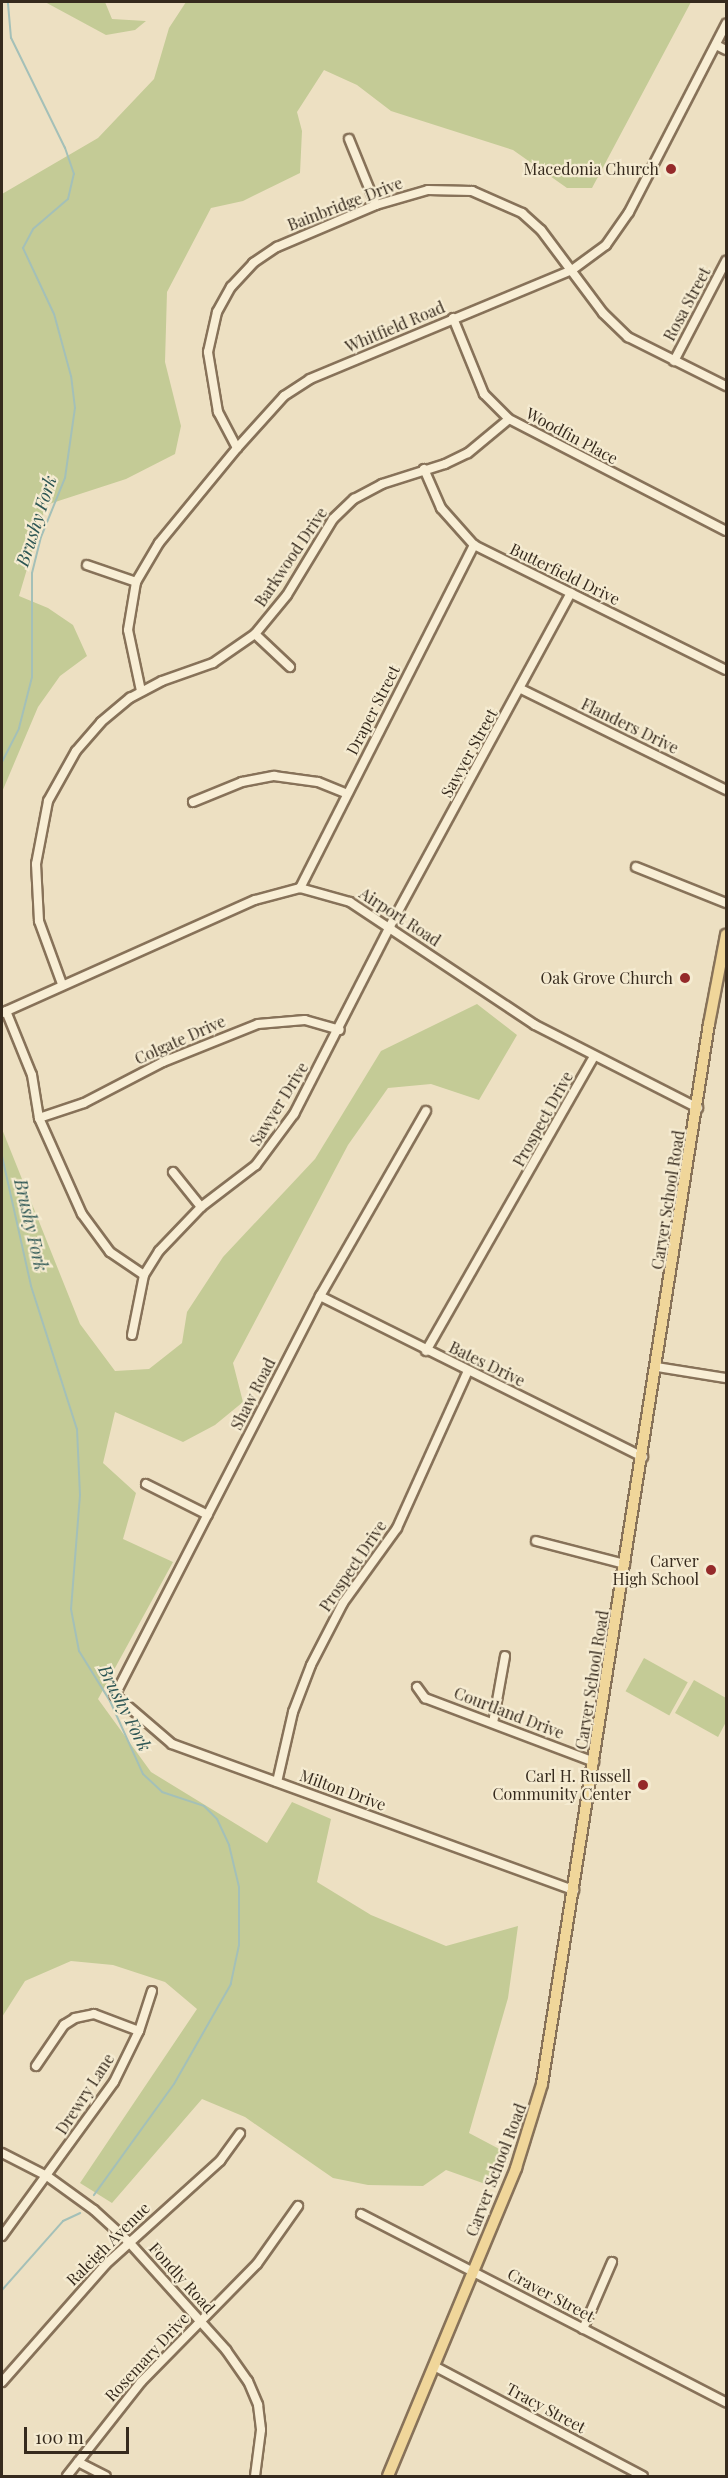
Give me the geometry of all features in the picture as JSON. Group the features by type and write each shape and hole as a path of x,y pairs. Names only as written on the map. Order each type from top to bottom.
{"main road":[{"name":"Carver School Road","path":"388,2476 474,2271 536,2109 643,1457 698,1108 708,1024 726,935"}],"street":[{"name":"Whitfield Road","path":"141,691 128,630 136,582 159,543 237,448 284,396 310,379 572,270 606,245 620,228 726,24"},
{"path":"716,45 726,50"},
{"path":"349,139 376,206"},
{"name":"Bainbridge Drive","path":"237,448 218,412 209,368 209,340 223,300 242,275 270,252 376,206 428,190 460,189 488,196 530,219 616,327 639,344 726,386"},
{"name":"Rosa Street","path":"674,361 726,261"},
{"name":"Woodfin Place","path":"453,318 484,394 509,419 726,531"},
{"name":"Barkwood Drive","path":"62,984 43,936 37,902 36,864 43,819 54,786 76,751 101,722 141,691 213,663 255,634 287,595 342,509 367,490 424,469 445,464 468,453 509,419"},
{"name":"Butterfield Drive","path":"424,469 441,508 474,545 726,670"},
{"name":"Draper Street","path":"300,888 474,545"},
{"path":"87,565 136,582"},
{"name":"Sawyer Street","path":"390,926 571,594"},
{"path":"255,634 290,667"},
{"name":"Flanders Drive","path":"521,689 726,790"},
{"path":"193,802 242,782 274,776 318,782 347,794"},
{"path":"636,867 726,903"},
{"name":"Airport Road","path":"4,1012 62,984 255,900 300,888 338,897 390,926 535,1024 594,1057 698,1108"},
{"name":"Sawyer Drive","path":"132,1335 144,1275 159,1251 201,1207 267,1153 294,1114 340,1030 390,926"},
{"path":"4,1012 30,1066 39,1118 90,1228 122,1263 144,1275"},
{"name":"Colgate Drive","path":"39,1118 84,1103 163,1062 258,1024 299,1020 340,1030"},
{"name":"Prospect Drive","path":"426,1351 594,1057"},
{"name":"Shaw Road","path":"115,1695 320,1296 426,1111"},
{"path":"173,1172 201,1207"},
{"name":"Bates Drive","path":"320,1296 426,1351 643,1457"},
{"path":"657,1367 726,1378"},
{"name":"Prospect Drive","path":"277,1782 293,1712 311,1665 343,1603 398,1528 468,1371"},
{"path":"146,1484 208,1515"},
{"path":"536,1541 626,1564"},
{"path":"494,1723 505,1656"},
{"name":"Courtland Drive","path":"417,1687 425,1698 594,1762"},
{"name":"Milton Drive","path":"115,1695 172,1744 573,1890"},
{"name":"Drewry Lane","path":"2,2236 114,2082 139,2031 152,1991"},
{"path":"36,2066 56,2034 75,2018 94,2014 139,2031"},
{"name":"Raleigh Avenue","path":"2,2382 128,2241 220,2161 240,2133"},
{"name":"Fondly Road","path":"2,2153 47,2176 128,2241 202,2321 240,2368 254,2393 261,2430 255,2476"},
{"name":"Rosemary Drive","path":"67,2476 141,2382 257,2264 298,2206"},
{"name":"Craver Street","path":"361,2214 726,2402"},
{"path":"583,2329 612,2262"},
{"name":"Tracy Street","path":"434,2367 643,2476"},
{"path":"78,2462 106,2476"}],"green space":[{"path":"45,2 105,2 112,19 146,21 135,30 106,35"},
{"path":"186,2 691,2 592,188 567,188 513,150 391,111 357,85 324,70 297,112 302,131 300,173 243,201 211,208 167,292 165,362 181,426 175,454 126,479 46,505 19,596 48,608 73,625 87,656 60,676 38,707 2,792 2,194 98,138 154,79 169,28"},
{"path":"477,1004 517,1035 479,1100 431,1084 388,1088 348,1145 233,1363 243,1402 215,1425 183,1442 115,1412 103,1463 136,1493 123,1539 173,1562 98,1699 151,1772 267,1843 292,1802 331,1819 317,1882 371,1915 446,1946 518,1926 508,1998 469,2133 505,2152 491,2186 446,2170 423,2186 368,2185 333,2178 245,2117 202,2099 112,2203 80,2183 197,2009 165,1982 113,1965 71,1961 25,1981 2,2017 2,1129 80,1324 115,1371 149,1369 182,1343 187,1312 223,1257 315,1159 381,1051"},
{"path":"644,1658 688,1682 669,1715 626,1691"},
{"path":"694,1680 726,1698 726,1722 718,1737 675,1713"}],"waterway":[{"name":"Brushy Fork","path":"2,762 19,728 32,677 32,573 41,537 65,478 75,408 71,376 54,314 23,248 33,229 68,199 74,174 65,148 11,38 8,2"},
{"name":"Brushy Fork","path":"2,1156 31,1286 77,1429 80,1495 71,1609 79,1651 110,1701 143,1774 162,1792 204,1806 217,1819 229,1845 239,1887 239,1945 231,1984 174,2084 94,2195"},
{"name":"Brushy Fork","path":"2,2290 63,2221 80,2213"}],"place":[{"name":"Macedonia Church","path":"671,169"},
{"name":"Oak Grove Church","path":"685,978"},
{"name":"Carver High School","path":"711,1570"},
{"name":"Carl H. Russell Community Center","path":"643,1785"}]}
